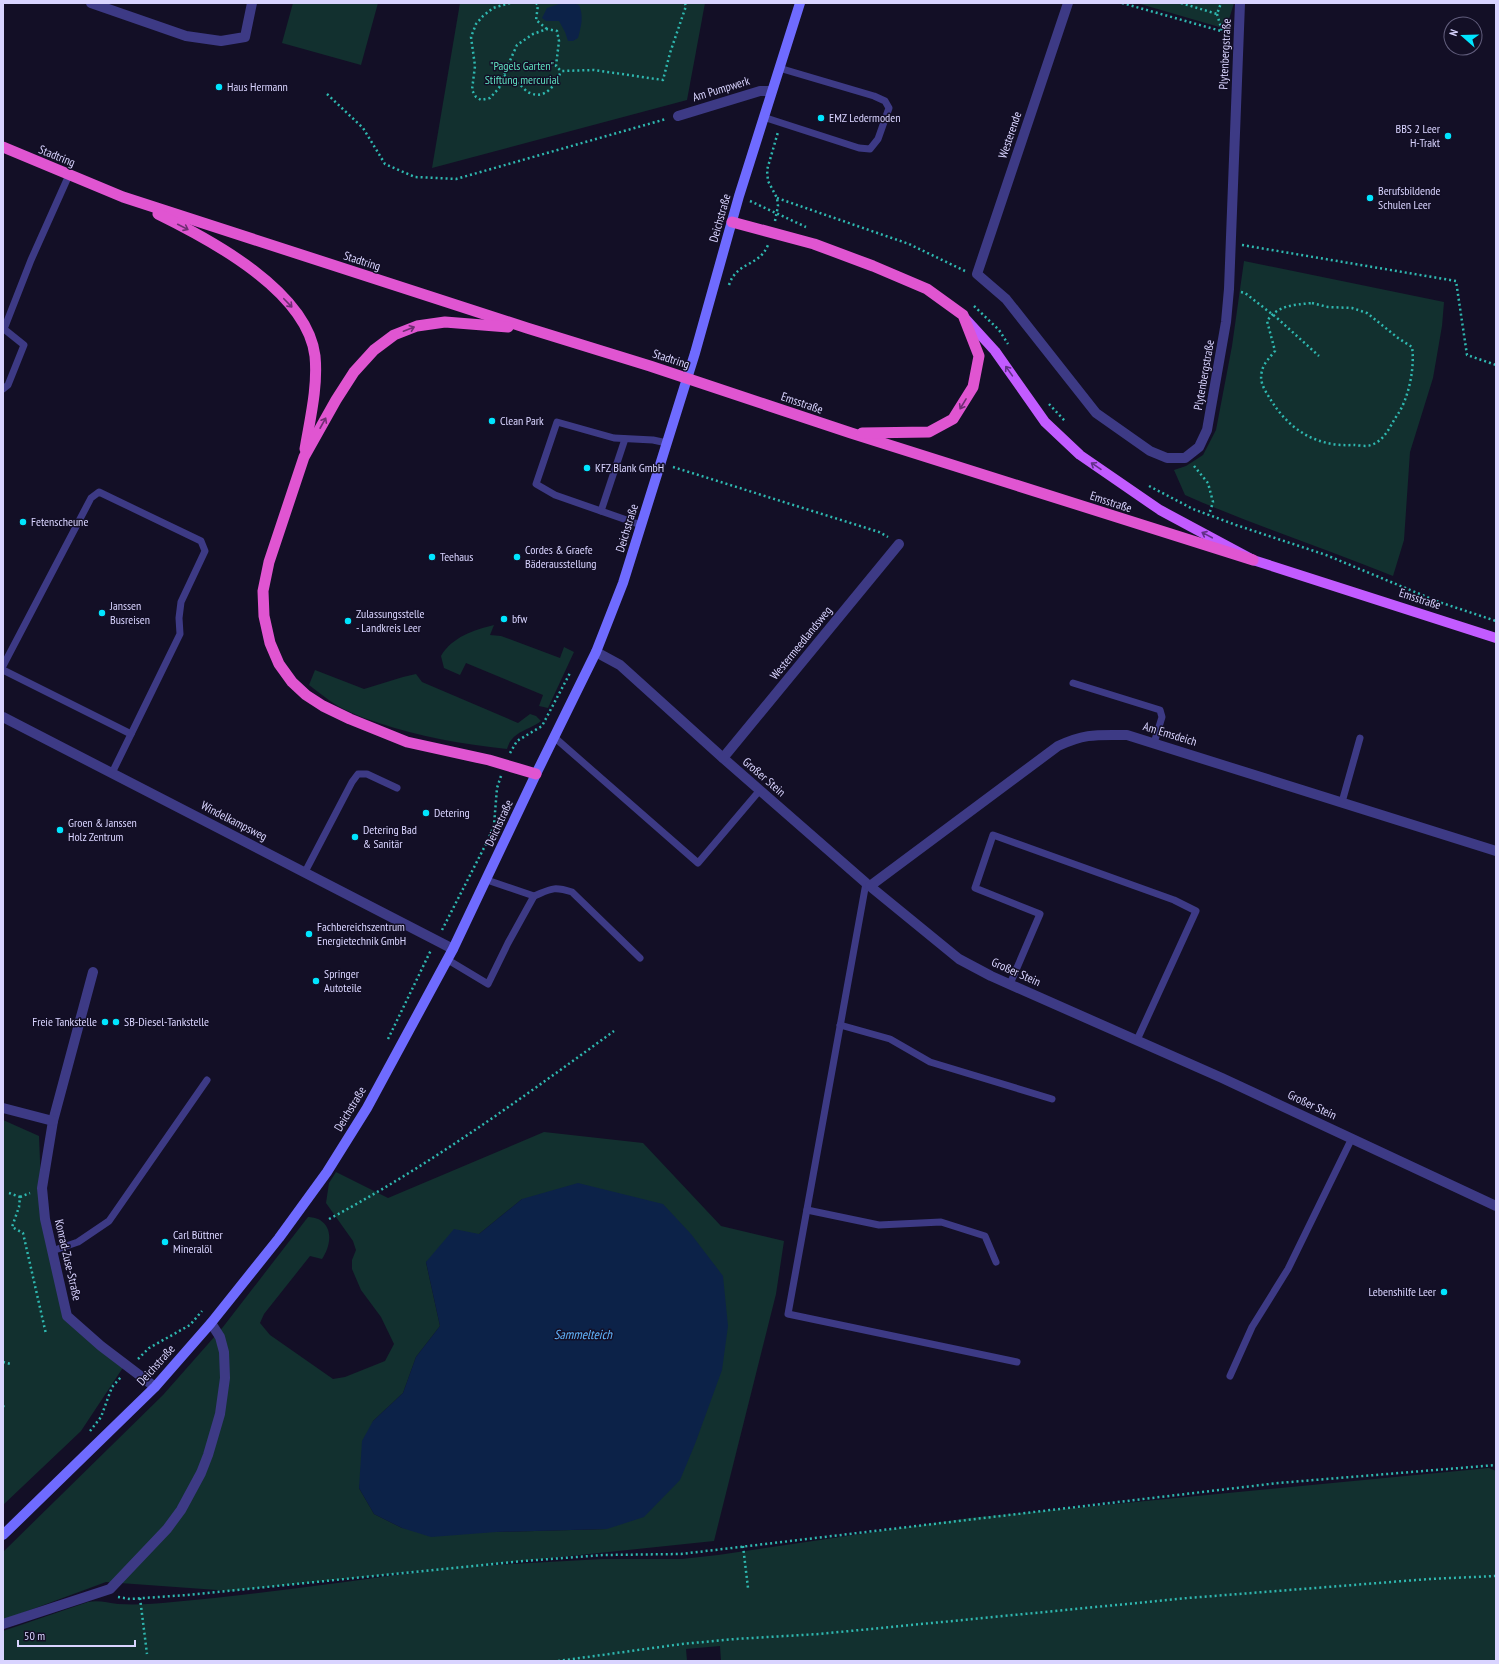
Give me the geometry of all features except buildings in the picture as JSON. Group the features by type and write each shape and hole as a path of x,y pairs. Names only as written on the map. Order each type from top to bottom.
{"highway":[{"name":"Stadtring","path":"3,147 124,197 527,328 718,388"},
{"path":"124,197 189,230 240,261 273,288 294,310 309,332 315,356 315,381 304,457"},
{"path":"732,222 814,244 873,266 927,289 963,315 979,356 973,387 954,419 929,432 851,433"},
{"path":"527,328 445,322 417,326 394,335 374,350 354,372 336,400 304,457 278,532 269,562 263,591 264,616 270,643 279,664 292,682 306,695 323,706 350,719 407,742 505,765 536,774"},
{"name":"Emsstraße","path":"718,388 851,433 1253,560"}],"main road":[{"name":"Deichstraße","path":"3,1535 155,1387 211,1323 279,1238 327,1172 367,1108 448,960 536,774 596,652 623,583 695,353 763,117 800,3"},
{"path":"963,315 995,351 1045,422 1080,455 1160,510 1253,560"},
{"name":"Emsstraße","path":"1253,560 1496,638"}],"street":[{"path":"91,3 186,36 221,41 245,38 252,3"},
{"name":"Westerende","path":"977,274 1068,3"},
{"name":"Plytenbergstraße","path":"1185,458 1198,448 1207,430 1226,322 1229,289 1240,3"},
{"name":"Am Pumpwerk","path":"678,116 760,91 771,91"},
{"path":"977,274 1006,299 1096,412 1150,451 1167,458 1185,458"},
{"name":"Westermeedlandsweg","path":"723,758 899,544"},
{"name":"Großer Stein","path":"596,652 620,664 723,758 868,885 959,959 1010,984 1352,1138 1496,1206"},
{"name":"Windelkampsweg","path":"3,717 305,872 453,950"},
{"name":"Am Emsdeich","path":"868,885 1058,746 1076,738 1094,734 1127,734 1496,851"},
{"name":"Konrad-Zuse-Straße","path":"93,972 53,1121 42,1188 45,1219 67,1316 101,1346 155,1387"},
{"path":"3,1108 53,1121"},
{"path":"3,1624 110,1589 167,1529 195,1486 208,1455 220,1414 224,1394 224,1352 220,1337 211,1323"}],"lane":[{"path":"763,117 859,148 870,149 878,140 889,108 885,101 874,96 779,68"},
{"path":"3,389 8,385 24,345 3,329 31,260 69,175"},
{"path":"641,525 555,495 536,484 557,422 614,438 667,443"},
{"path":"601,511 626,438"},
{"path":"3,666 91,498 99,492 201,541 205,551 181,602 179,618 180,634 112,773"},
{"path":"3,670 131,734"},
{"path":"1073,683 1160,710 1162,717 1154,743"},
{"path":"554,737 698,863 760,790"},
{"path":"1342,802 1360,738"},
{"path":"305,872 352,782 358,774 367,774 397,788"},
{"path":"1010,984 1040,914 975,888 993,835 1174,900 1196,911 1137,1040"},
{"path":"487,880 534,896"},
{"path":"868,885 840,1025 788,1314 1018,1362"},
{"path":"448,960 488,984 508,943 534,896 553,888 572,892 640,958"},
{"path":"840,1025 890,1039 930,1062 1052,1099"},
{"path":"52,1251 78,1242 109,1221 207,1080"},
{"path":"1230,1376 1252,1328 1288,1269 1352,1138"},
{"path":"807,1210 879,1225 941,1222 985,1236 996,1262"}],"path":[{"path":"510,3 493,8 483,16 476,24 471,37 475,66 472,90 476,97 481,100 490,98 499,88 518,46 533,34 547,29"},
{"path":"536,3 538,5 536,20 547,29 556,31 559,41 556,66 561,71 594,70 663,80 670,53 686,6 685,3"},
{"path":"1122,3 1238,35"},
{"path":"1181,3 1217,14"},
{"path":"1221,3 1217,14 1222,31"},
{"path":"504,75 519,84 529,93 539,95 550,91 558,80 561,71"},
{"path":"327,94 363,128 385,164 415,177 456,179 678,116"},
{"path":"777,198 909,244 962,270 977,274"},
{"path":"1230,243 1456,281 1467,355 1496,365"},
{"path":"1229,289 1245,292 1319,356"},
{"path":"1312,303 1328,307 1352,308 1367,313 1398,338 1412,347 1414,360 1408,391 1402,407 1386,436 1371,445 1336,445 1323,443 1305,435 1285,420 1262,385 1262,371 1274,351 1267,321 1272,314 1287,307 1312,303"},
{"path":"1185,458 1208,483 1213,502 1209,515"},
{"path":"660,464 879,532 899,544"},
{"path":"387,1042 436,940 488,840 494,825 497,788 513,746 517,741 542,726 572,668"},
{"path":"329,1219 367,1199 493,1117 614,1031"},
{"path":"9,1193 20,1197 19,1207 12,1227 23,1233 46,1334"},
{"path":"89,1432 101,1417 112,1387 129,1368 149,1348 190,1325 205,1308"},
{"path":"3,1362 11,1364"},
{"path":"110,1589 114,1595 121,1598 140,1598 523,1561 604,1555 681,1554 1270,1484 1496,1465"},
{"path":"743,1546 748,1588"},
{"path":"558,1661 682,1644 735,1639 819,1634 1188,1598 1430,1579 1496,1576"},
{"path":"140,1598 147,1654"}],"green space":[{"path":"293,3 378,3 361,65 282,43"},
{"name":"\"Pagels Garten\" Stiftung mercurial","path":"460,3 705,3 687,100 432,168"},
{"path":"1137,3 1234,3 1226,29"},
{"path":"1244,261 1444,302 1442,326 1433,378 1410,452 1404,540 1393,576 1185,495 1174,470 1186,466 1203,455 1216,430 1232,346"},
{"path":"494,625 490,635 501,636 560,658 564,647 574,652 548,708 539,706 543,695 466,663 460,675 444,668 441,656 451,644 464,635"},
{"path":"315,670 364,689 416,674 422,682 518,723 530,714 536,716 541,721 513,738 507,749 424,736 369,720 339,707 309,685"},
{"path":"3,1120 39,1136 42,1210 64,1315 124,1366 81,1431 3,1505"},
{"path":"544,1132 643,1143 721,1226 784,1241 776,1294 714,1541 475,1566 602,1559 682,1559 969,1518 1489,1468 1496,1471 1496,1661 721,1661 720,1646 686,1649 687,1661 3,1661 3,1631 92,1601 118,1604 166,1603 273,1591 440,1569 231,1591 106,1582 3,1620 3,1552 163,1395 223,1327 308,1217 320,1220 327,1228 329,1233 329,1244 325,1254 322,1259 310,1256 264,1314 260,1323 270,1335 333,1379 345,1377 385,1361 394,1344 381,1317 361,1290 352,1269 352,1260 356,1250 353,1241 326,1203 329,1183 336,1172 388,1198","holes":["522,1199 607,1529 496,1532 402,1528 374,1514 359,1488 373,1421 403,1393 416,1357 440,1326 426,1262 479,1234"]}],"water":[{"path":"562,3 579,5 581,9 582,22 578,38 573,41 568,41 559,21 546,21 542,18 547,8"},
{"name":"Sammelteich","path":"578,1183 663,1204 691,1234 723,1276 728,1326 722,1370 680,1480 644,1517 607,1529 496,1532 431,1537 402,1528 374,1514 359,1488 362,1441 373,1421 403,1393 416,1357 440,1326 426,1262 454,1229 479,1234 522,1199"}],"place":[{"name":"Haus Hermann","path":"219,87"},
{"name":"EMZ Ledermoden","path":"821,118"},
{"name":"BBS 2 Leer H-Trakt","path":"1448,136"},
{"name":"Berufsbildende Schulen Leer","path":"1370,198"},
{"name":"Clean Park","path":"492,421"},
{"name":"KFZ Blank GmbH","path":"587,468"},
{"name":"Fetenscheune","path":"23,522"},
{"name":"Teehaus","path":"432,557"},
{"name":"Cordes & Graefe Bäderausstellung","path":"517,557"},
{"name":"Janssen Busreisen","path":"102,613"},
{"name":"bfw","path":"504,619"},
{"name":"Zulassungsstelle - Landkreis Leer","path":"348,621"},
{"name":"Detering","path":"426,813"},
{"name":"Groen & Janssen Holz Zentrum","path":"60,830"},
{"name":"Detering Bad & Sanitär","path":"355,837"},
{"name":"Fachbereichszentrum Energietechnik GmbH","path":"309,934"},
{"name":"Springer Autoteile","path":"316,981"},
{"name":"Freie Tankstelle","path":"105,1022"},
{"name":"SB-Diesel-Tankstelle","path":"116,1022"},
{"name":"Carl Büttner Mineralöl","path":"165,1242"},
{"name":"Lebenshilfe Leer","path":"1444,1292"}]}
